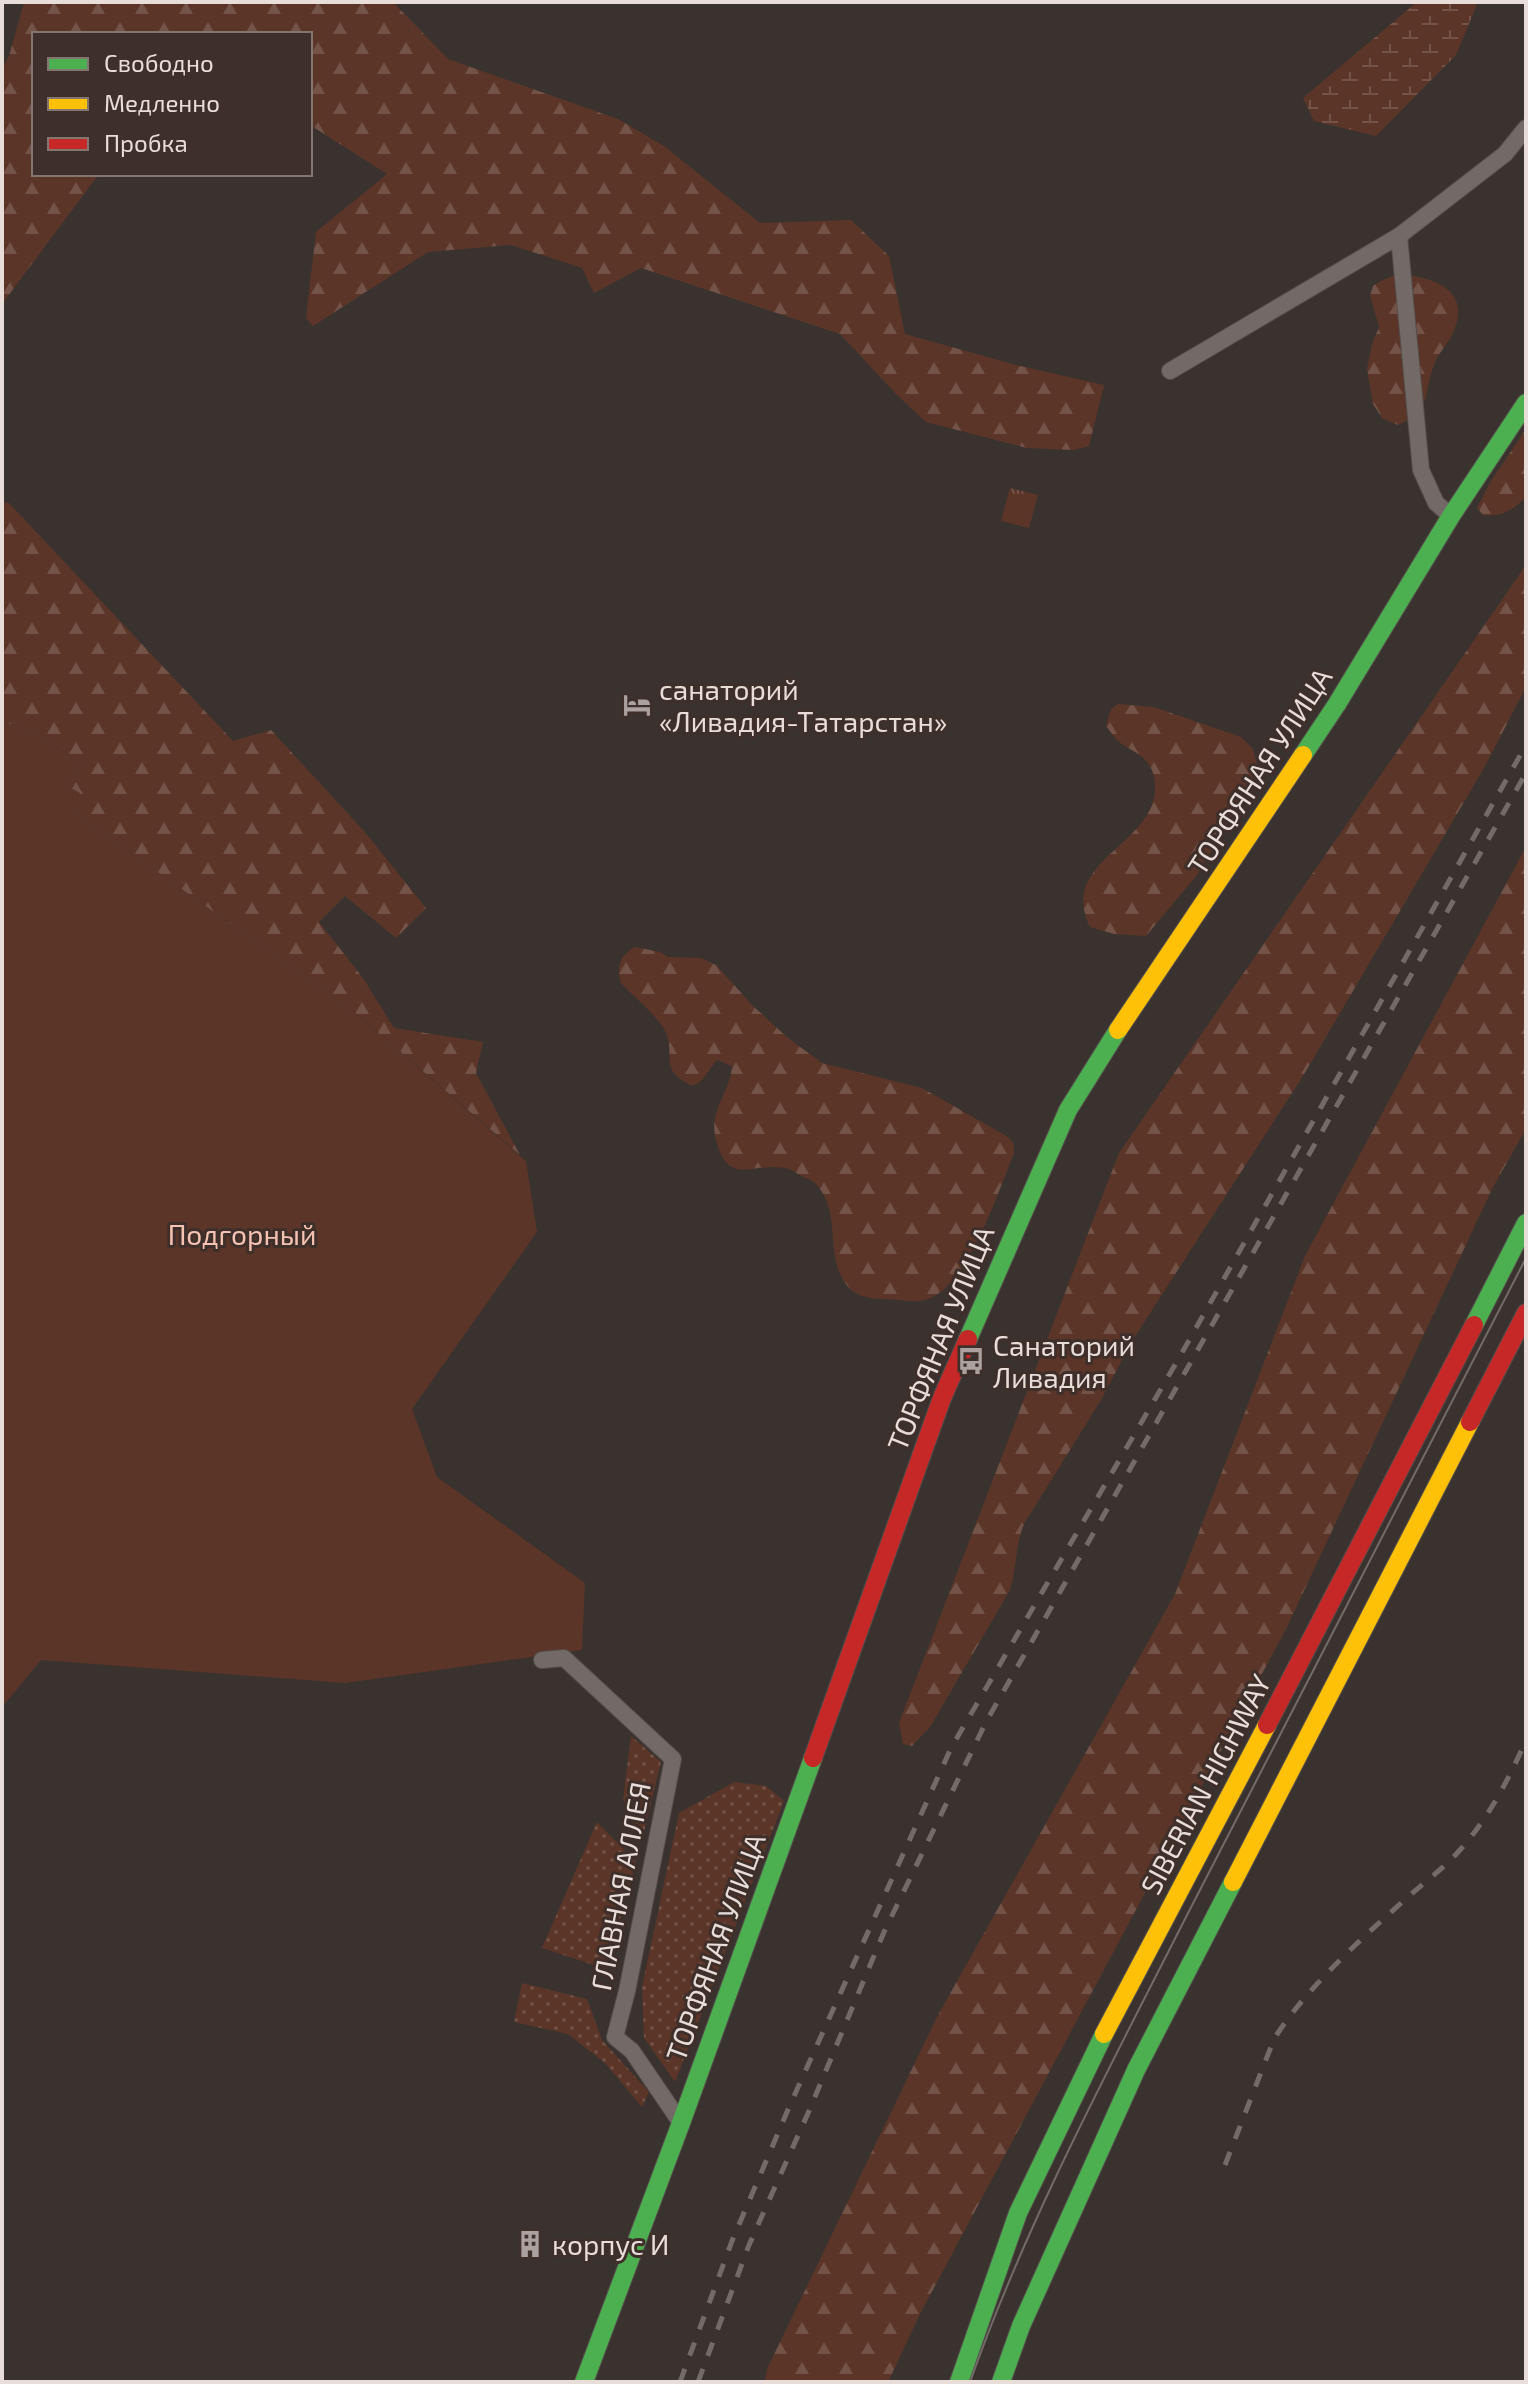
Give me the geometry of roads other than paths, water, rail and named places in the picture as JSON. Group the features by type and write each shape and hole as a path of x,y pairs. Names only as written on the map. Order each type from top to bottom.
{"main road":[{"name":"ТОРФЯНАЯ УЛИЦА","path":"584,2382 681,2123 942,1398 1068,1110 1107,1046 1337,704 1451,516 1526,403"},
{"name":"SIBERIAN HIGHWAY","path":"959,2382 1018,2213 1105,2033 1285,1692 1526,1223"},
{"path":"1001,2382 1021,2326 1136,2070 1526,1313"}],"street":[{"path":"1170,371 1399,236 1505,154 1526,128"},
{"path":"1399,236 1421,470 1436,503 1451,516"},
{"name":"ГЛАВНАЯ АЛЛЕЯ","path":"542,1660 564,1658 673,1759 615,2037 632,2051 681,2123"}],"tram line":[{"path":"970,2382 1017,2263 1098,2090 1526,1258"}],"railway":[{"path":"680,2382 732,2241 790,2105 951,1748 1179,1358 1526,745"},
{"path":"698,2382 749,2245 884,1932 986,1722 1526,773"},
{"path":"1225,2165 1274,2039 1287,2020 1337,1963 1459,1851 1497,1798 1526,1740"}],"place":[{"name":"санаторий «Ливадия-Татарстан»","path":"637,705"},
{"name":"Санаторий Ливадия","path":"971,1361"},
{"name":"корпус И","path":"530,2244"}],"park label":[{"name":"Подгорный","path":"242,1234"}]}
